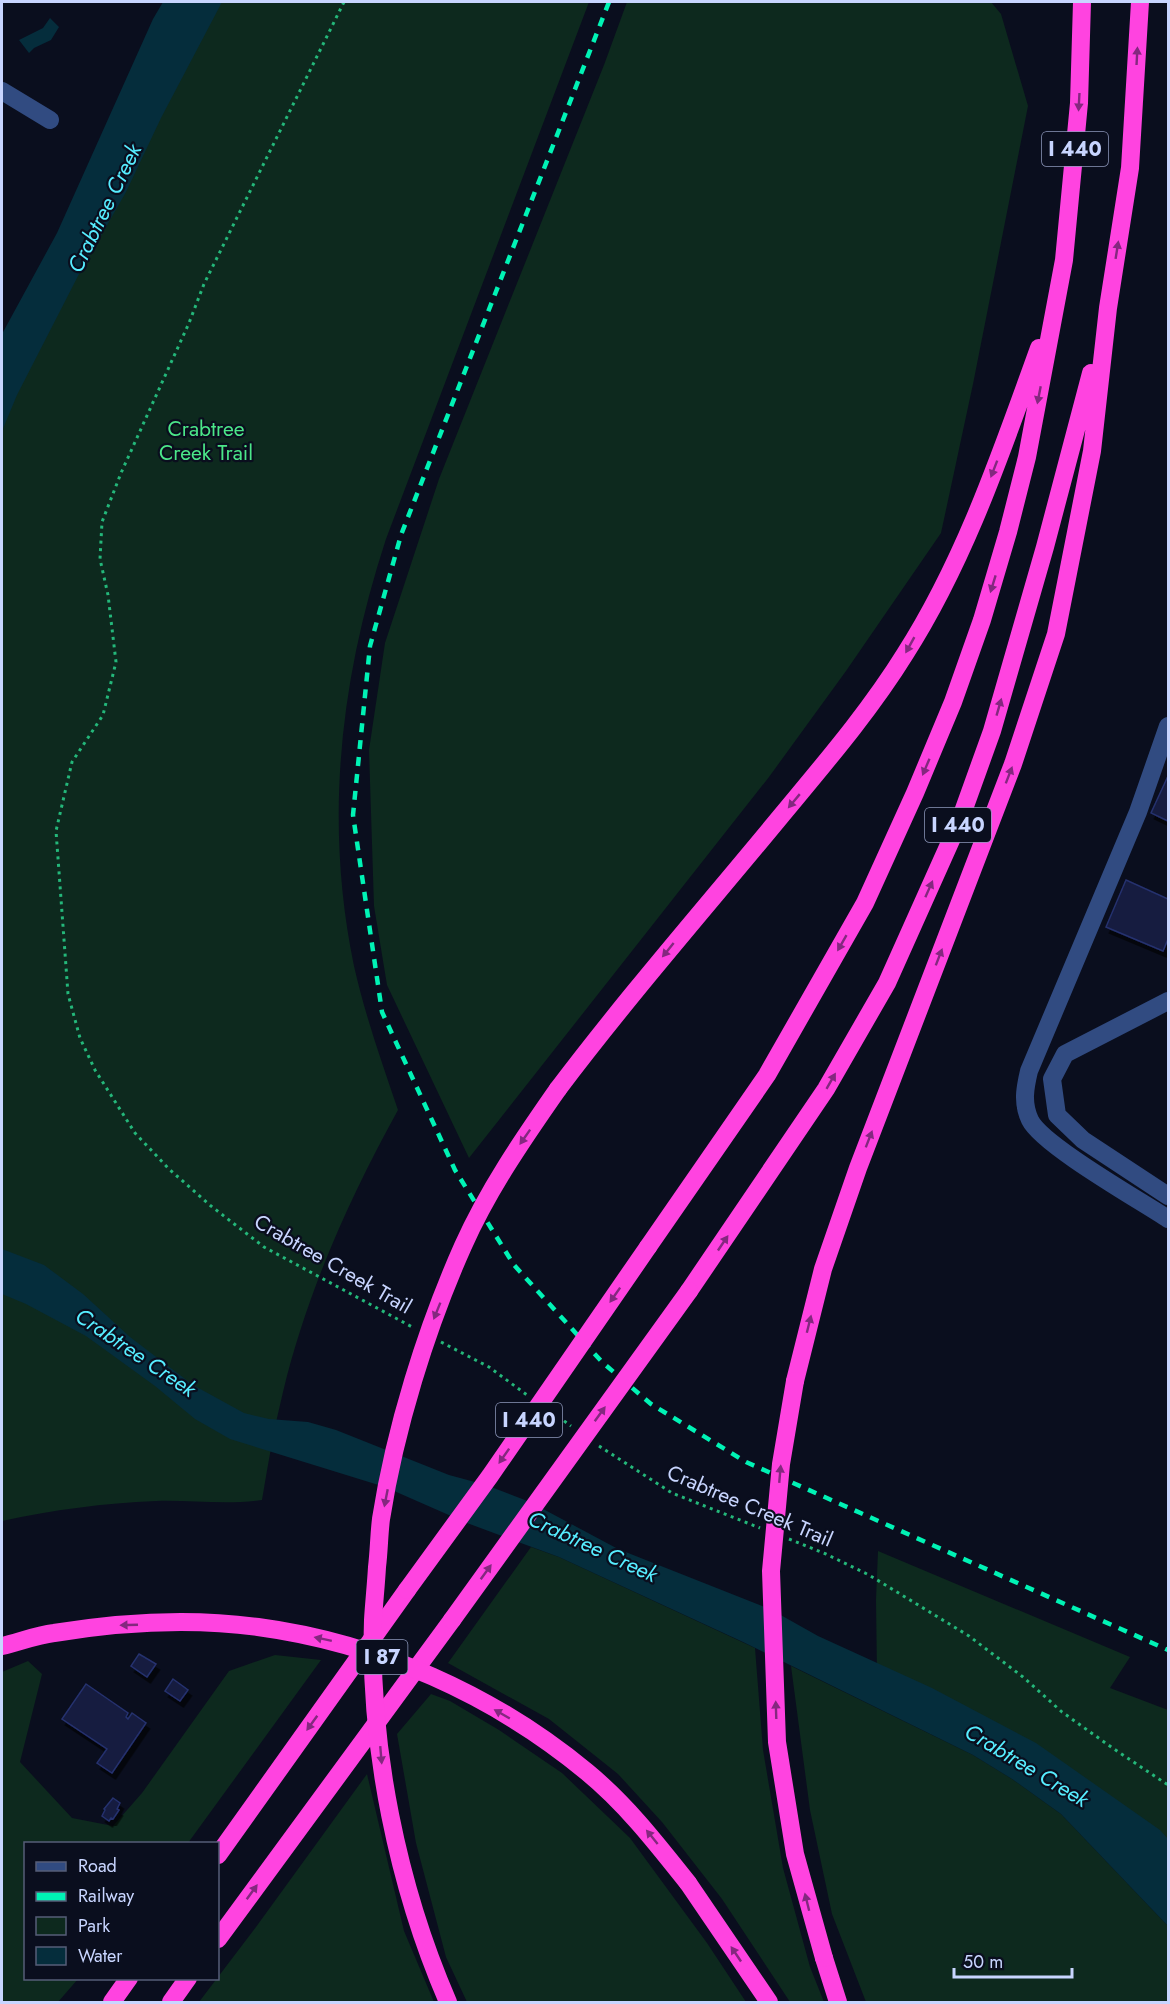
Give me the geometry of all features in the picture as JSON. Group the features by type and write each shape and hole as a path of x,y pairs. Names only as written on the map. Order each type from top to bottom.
{"highway":[{"name":"I 440","path":"219,1854 490,1476 767,1075 865,903 953,702 982,620 1027,457 1064,260 1079,103 1082,2"},
{"name":"I 440","path":"219,1938 689,1291 826,1089 882,993 960,820 992,731 1108,308 1130,168 1140,2"},
{"path":"448,2002 433,1968 405,1880 382,1772 375,1695 373,1621 381,1520 396,1444 429,1329 464,1245 510,1159 558,1089 673,944 852,731 905,654 948,577 977,514 1058,296"},
{"path":"838,2002 795,1854 777,1742 771,1571 781,1464 795,1381 823,1269 1013,764 1056,634 1092,451 1108,308"},
{"name":"I 87","path":"2,1646 52,1633 115,1625 195,1622 258,1627 328,1639 401,1663 458,1688 533,1732 588,1773 641,1825 688,1883 769,2002"},
{"path":"112,2002 128,1980"},
{"path":"171,2002 187,1980"}],"street":[{"path":"2,91 50,120"},
{"path":"1168,726 1138,812 1029,1071 1023,1096 1030,1122 1047,1139 1168,1219"},
{"path":"1168,1001 1065,1054 1052,1079 1057,1115 1083,1140 1168,1196"}],"path":[{"name":"Crabtree Creek Trail","path":"344,2 212,266 189,323 121,473 102,522 100,559 108,595 116,662 103,715 72,762 56,831 68,994 80,1038 91,1062 135,1133 202,1199 264,1247 418,1330"},
{"path":"438,1341 489,1367 527,1394"},
{"path":"546,1408 575,1429"},
{"name":"Crabtree Creek Trail","path":"594,1443 672,1493 760,1528"},
{"name":"Crabtree Creek Trail","path":"782,1537 826,1554 869,1575 969,1636 1023,1677 1062,1712 1168,1785"}],"green space":[{"name":"Crabtree Creek Trail","path":"186,2 589,2 386,539 357,644 342,751 339,804 340,858 345,912 358,984 398,1110 346,1212 304,1318 280,1406 262,1500 117,1503 59,1510 2,1521 2,387"},
{"path":"627,2 991,2 1001,14 1028,106 941,533 846,671 769,777 469,1158 387,985 374,906 369,750 385,643 439,479"},
{"path":"531,1547 559,1557 755,1648 763,1750 783,1868 810,1967 824,2002 790,2002 722,1899 662,1822 618,1774 549,1719 448,1663"},
{"path":"878,1551 1130,1657 1110,1688 1168,1710 1168,1870 877,1675"},
{"path":"275,1655 321,1660 189,1842 24,1842 24,1980 77,1980 58,2002 2,2002 2,1672 28,1661 42,1674 20,1762 72,1818 113,1826 142,1793 229,1671"},
{"path":"791,1666 973,1755 1061,1814 1168,1926 1168,2002 866,2002 832,1914 810,1810"},
{"path":"431,1694 450,1701 499,1730 562,1773 630,1838 707,1943 746,2002 467,2002 446,1957 416,1843 397,1734"},
{"path":"367,1774 404,1931 434,2002 199,2002 216,1980 219,1980 219,1976"}],"water":[{"name":"Crabtree Creek","path":"163,2 222,2 161,118 126,192 78,276 17,395 2,431 2,334 57,233 153,19"},
{"path":"50,18 59,27 51,40 29,53 19,40 43,28"},
{"name":"Crabtree Creek","path":"2,1249 44,1265 83,1294 130,1337 193,1385 244,1413 269,1419 308,1422 336,1430 449,1475 486,1485 530,1502 618,1549 770,1609 818,1636 932,1688 1036,1743 1160,1830 1168,1839 1168,1926 1061,1814 973,1755 743,1642 559,1557 467,1523 385,1487 230,1439 195,1419 155,1386 86,1336 2,1294"}],"building":[{"path":"1168,776 1168,821 1151,813"},
{"path":"1126,880 1168,899 1168,939 1163,951 1106,927"},
{"path":"139,1654 156,1664 147,1677 131,1666"},
{"path":"173,1679 188,1690 180,1701 165,1691"},
{"path":"86,1684 128,1713 126,1717 128,1719 132,1713 146,1723 112,1773 97,1763 107,1749 62,1719"},
{"path":"113,1798 120,1803 117,1809 119,1810 109,1821 102,1816 104,1809"}],"railway":[{"path":"609,2 401,535 370,646 353,815 382,1012 455,1170 514,1265 602,1362 651,1404 746,1462 1168,1650"}]}
